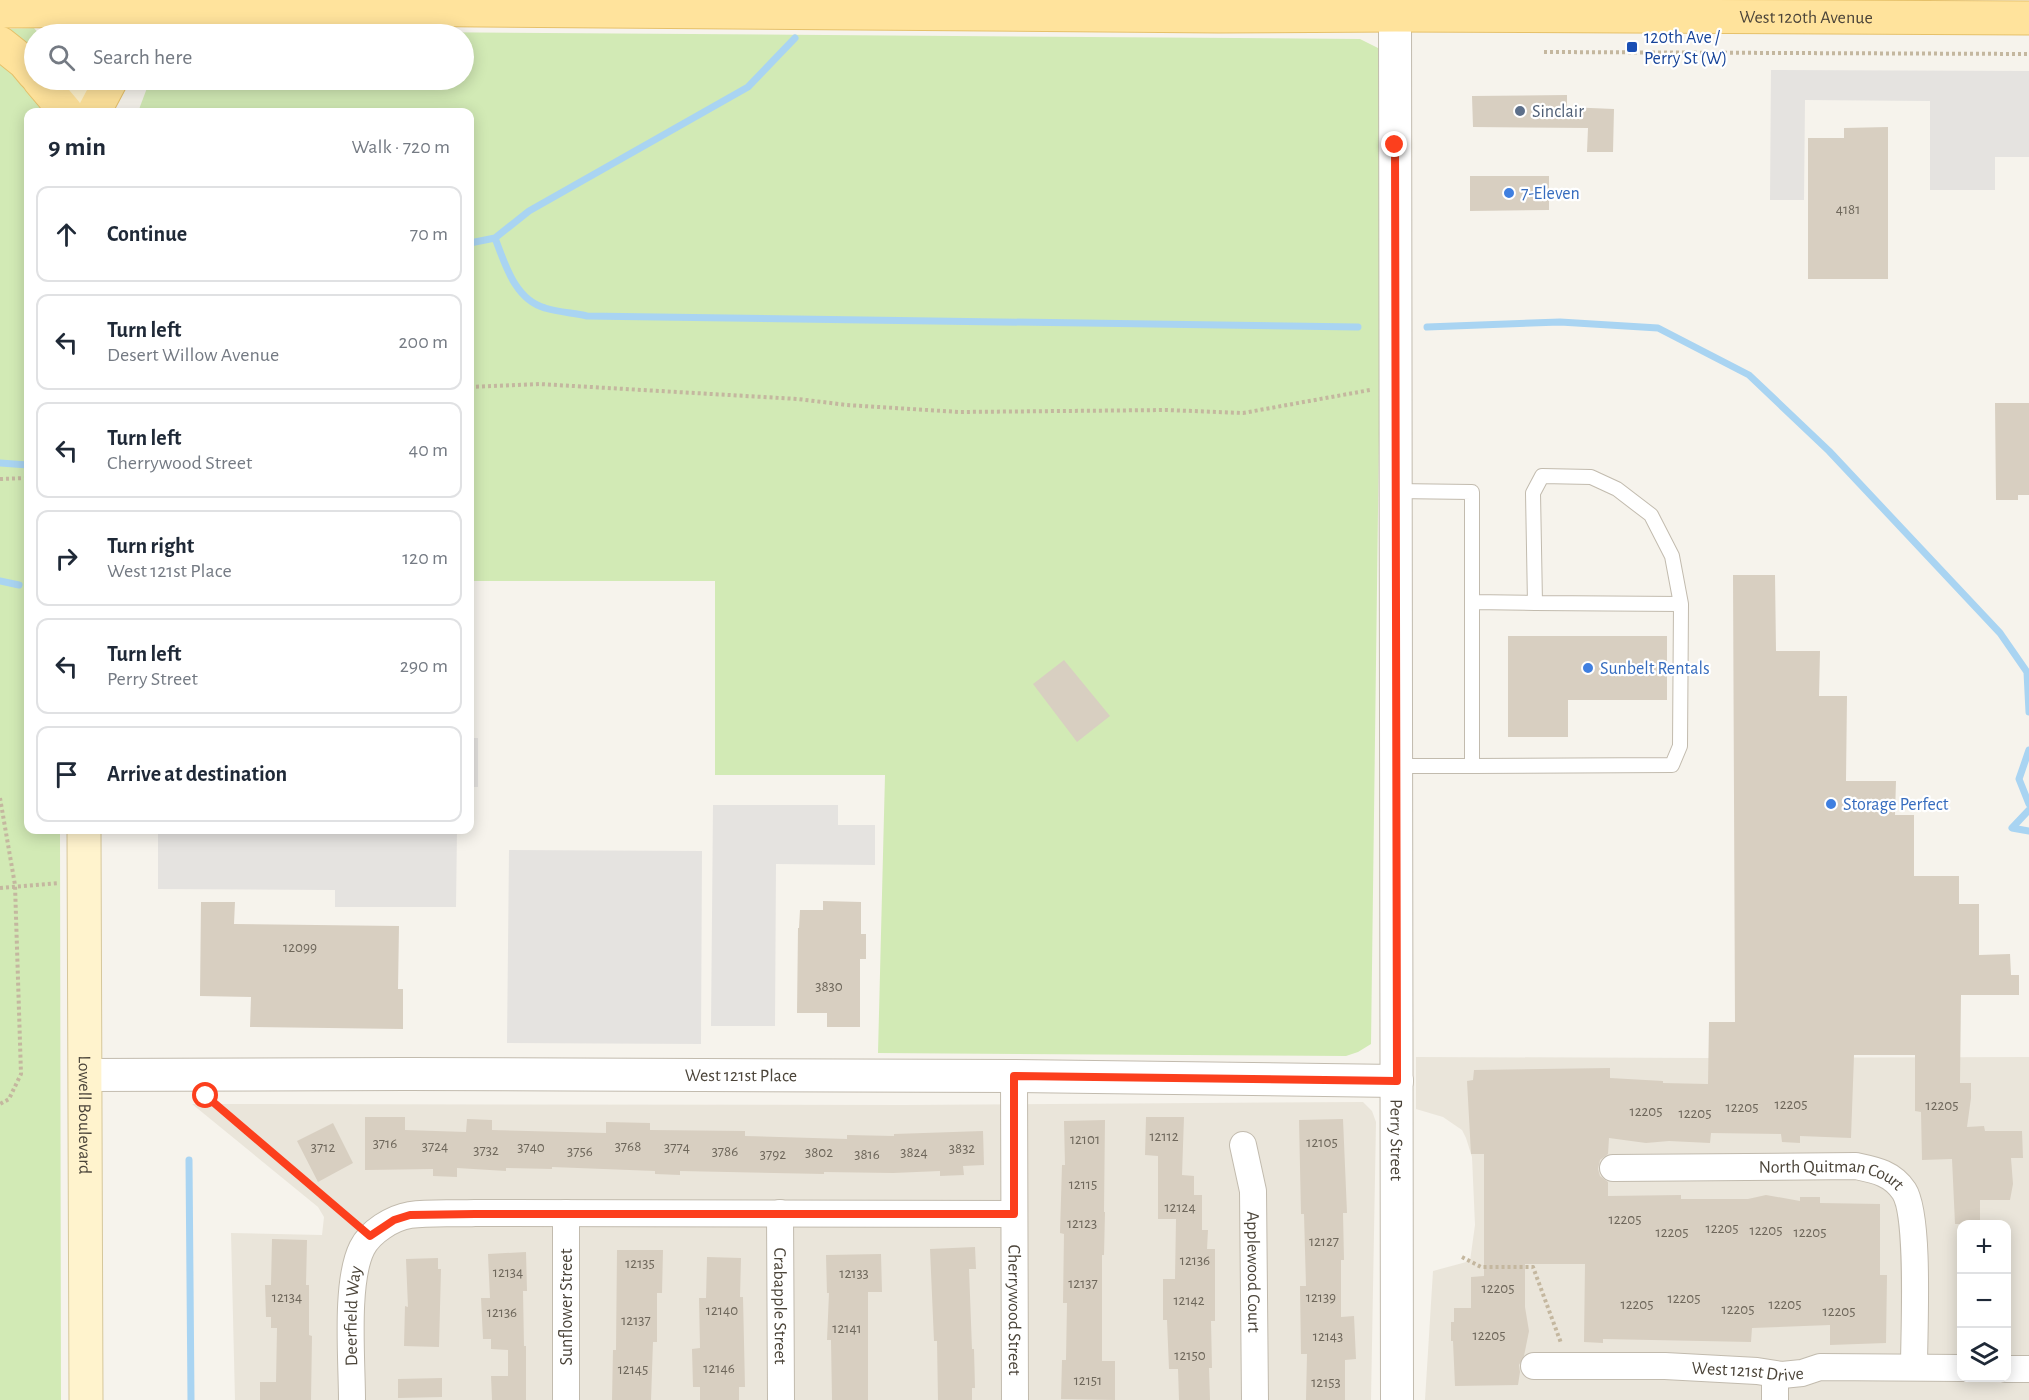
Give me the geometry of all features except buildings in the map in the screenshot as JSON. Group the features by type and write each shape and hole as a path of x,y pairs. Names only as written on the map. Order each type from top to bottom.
{"main road":[{"name":"West 120th Avenue","path":"0,11 82,15 369,9 1219,16 1398,7 2029,18"},
{"path":"240,24 369,9"},
{"path":"0,43 24,62"},
{"path":"47,90 63,108"},
{"path":"82,90 82,108"},
{"path":"96,108 106,90"},
{"name":"Lowell Boulevard","path":"84,834 86,1400"}],"street":[{"name":"Perry Street","path":"1396,1400 1395,386 1398,7"},
{"name":"West 121st Place","path":"85,1075 1014,1076 1397,1081"},
{"name":"Cherrywood Street","path":"1014,1076 1015,1400"},
{"name":"Applewood Court","path":"1243,1145 1253,1191 1256,1400"},
{"name":"North Quitman Court","path":"1613,1168 1856,1166 1882,1172 1892,1178 1908,1199 1914,1233 1914,1367"},
{"name":"Sunflower Street","path":"566,1214 566,1400"},
{"name":"Crabapple Street","path":"780,1214 781,1400"},
{"path":"362,1229 410,1215 1014,1214"},
{"name":"Deerfield Way","path":"352,1400 354,1273 363,1246 362,1229"},
{"name":"West 121st Drive","path":"1534,1366 1665,1366 1757,1371 1775,1375 1803,1372 1820,1367 1957,1368"},
{"path":"2011,1369 2029,1370"},
{"path":"1775,1375 1775,1400"}],"lane":[{"path":"1396,766 1672,765 1680,746 1681,604 1672,556 1651,515 1617,489 1591,477 1542,476 1533,493 1535,603"},
{"path":"1395,491 1472,492 1472,766"},
{"path":"1472,602 1681,604"}],"path":[{"path":"1544,52 2029,54"},
{"path":"474,387 539,384 798,399 847,405 958,412 1167,410 1243,413 1395,386"},
{"path":"0,479 24,478"},
{"path":"0,798 15,887 21,1074 9,1099 0,1104"},
{"path":"0,888 84,880"},
{"path":"206,1096 362,1229"},
{"path":"1462,1257 1481,1267 1533,1266 1560,1342 1568,1350"}],"shaded area":[{"path":"1771,70 2029,71 2029,157 1995,157 1995,190 1930,190 1930,101 1805,100 1804,200 1770,200"},
{"path":"474,738 478,738 478,787 474,787"},
{"path":"713,805 838,805 838,825 875,825 875,865 776,864 775,1026 711,1026"},
{"path":"158,834 457,834 456,907 335,907 335,890 158,889"},
{"path":"509,850 702,851 701,1044 507,1043"},
{"path":"1416,1057 2029,1057 2029,1400 1425,1400 1433,1271 1470,1261 1475,1225 1472,1157 1462,1130 1443,1117 1416,1109"},
{"path":"1363,1102 1372,1111 1376,1122 1371,1400 235,1400 231,1233 322,1235 324,1217 318,1207 192,1104 904,1105"}],"green space":[{"path":"24,28 24,90 64,90 64,108 24,108 24,834 60,834 61,1400 0,1400 0,29"},
{"path":"474,32 1360,39 1380,49 1383,131 1371,1044 1346,1056 878,1053 885,775 715,775 715,581 474,581 474,108 140,108 146,90 474,90"}],"waterway":[{"path":"474,242 495,238 529,211 748,87 795,38"},
{"path":"495,238 512,280 526,297 545,308 587,316 1358,327"},
{"path":"1427,327 1560,322 1658,328 1749,375 1829,451 2000,633 2027,672 2029,712"},
{"path":"0,463 24,465"},
{"path":"0,581 19,585"},
{"path":"2029,750 2019,779 2029,804"},
{"path":"2029,810 2012,828 2029,831"},
{"path":"189,1160 191,1400"}],"place":[{"name":"120th Ave / Perry St (W)","path":"1632,47"},
{"name":"Sinclair","path":"1520,111"},
{"name":"7-Eleven","path":"1509,193"},
{"name":"Sunbelt Rentals","path":"1588,668"},
{"name":"Storage Perfect","path":"1831,804"}],"route":[{"path":"206,1096 370,1236 394,1220 410,1215 1014,1214 1014,1076 1397,1081 1395,145"}]}
